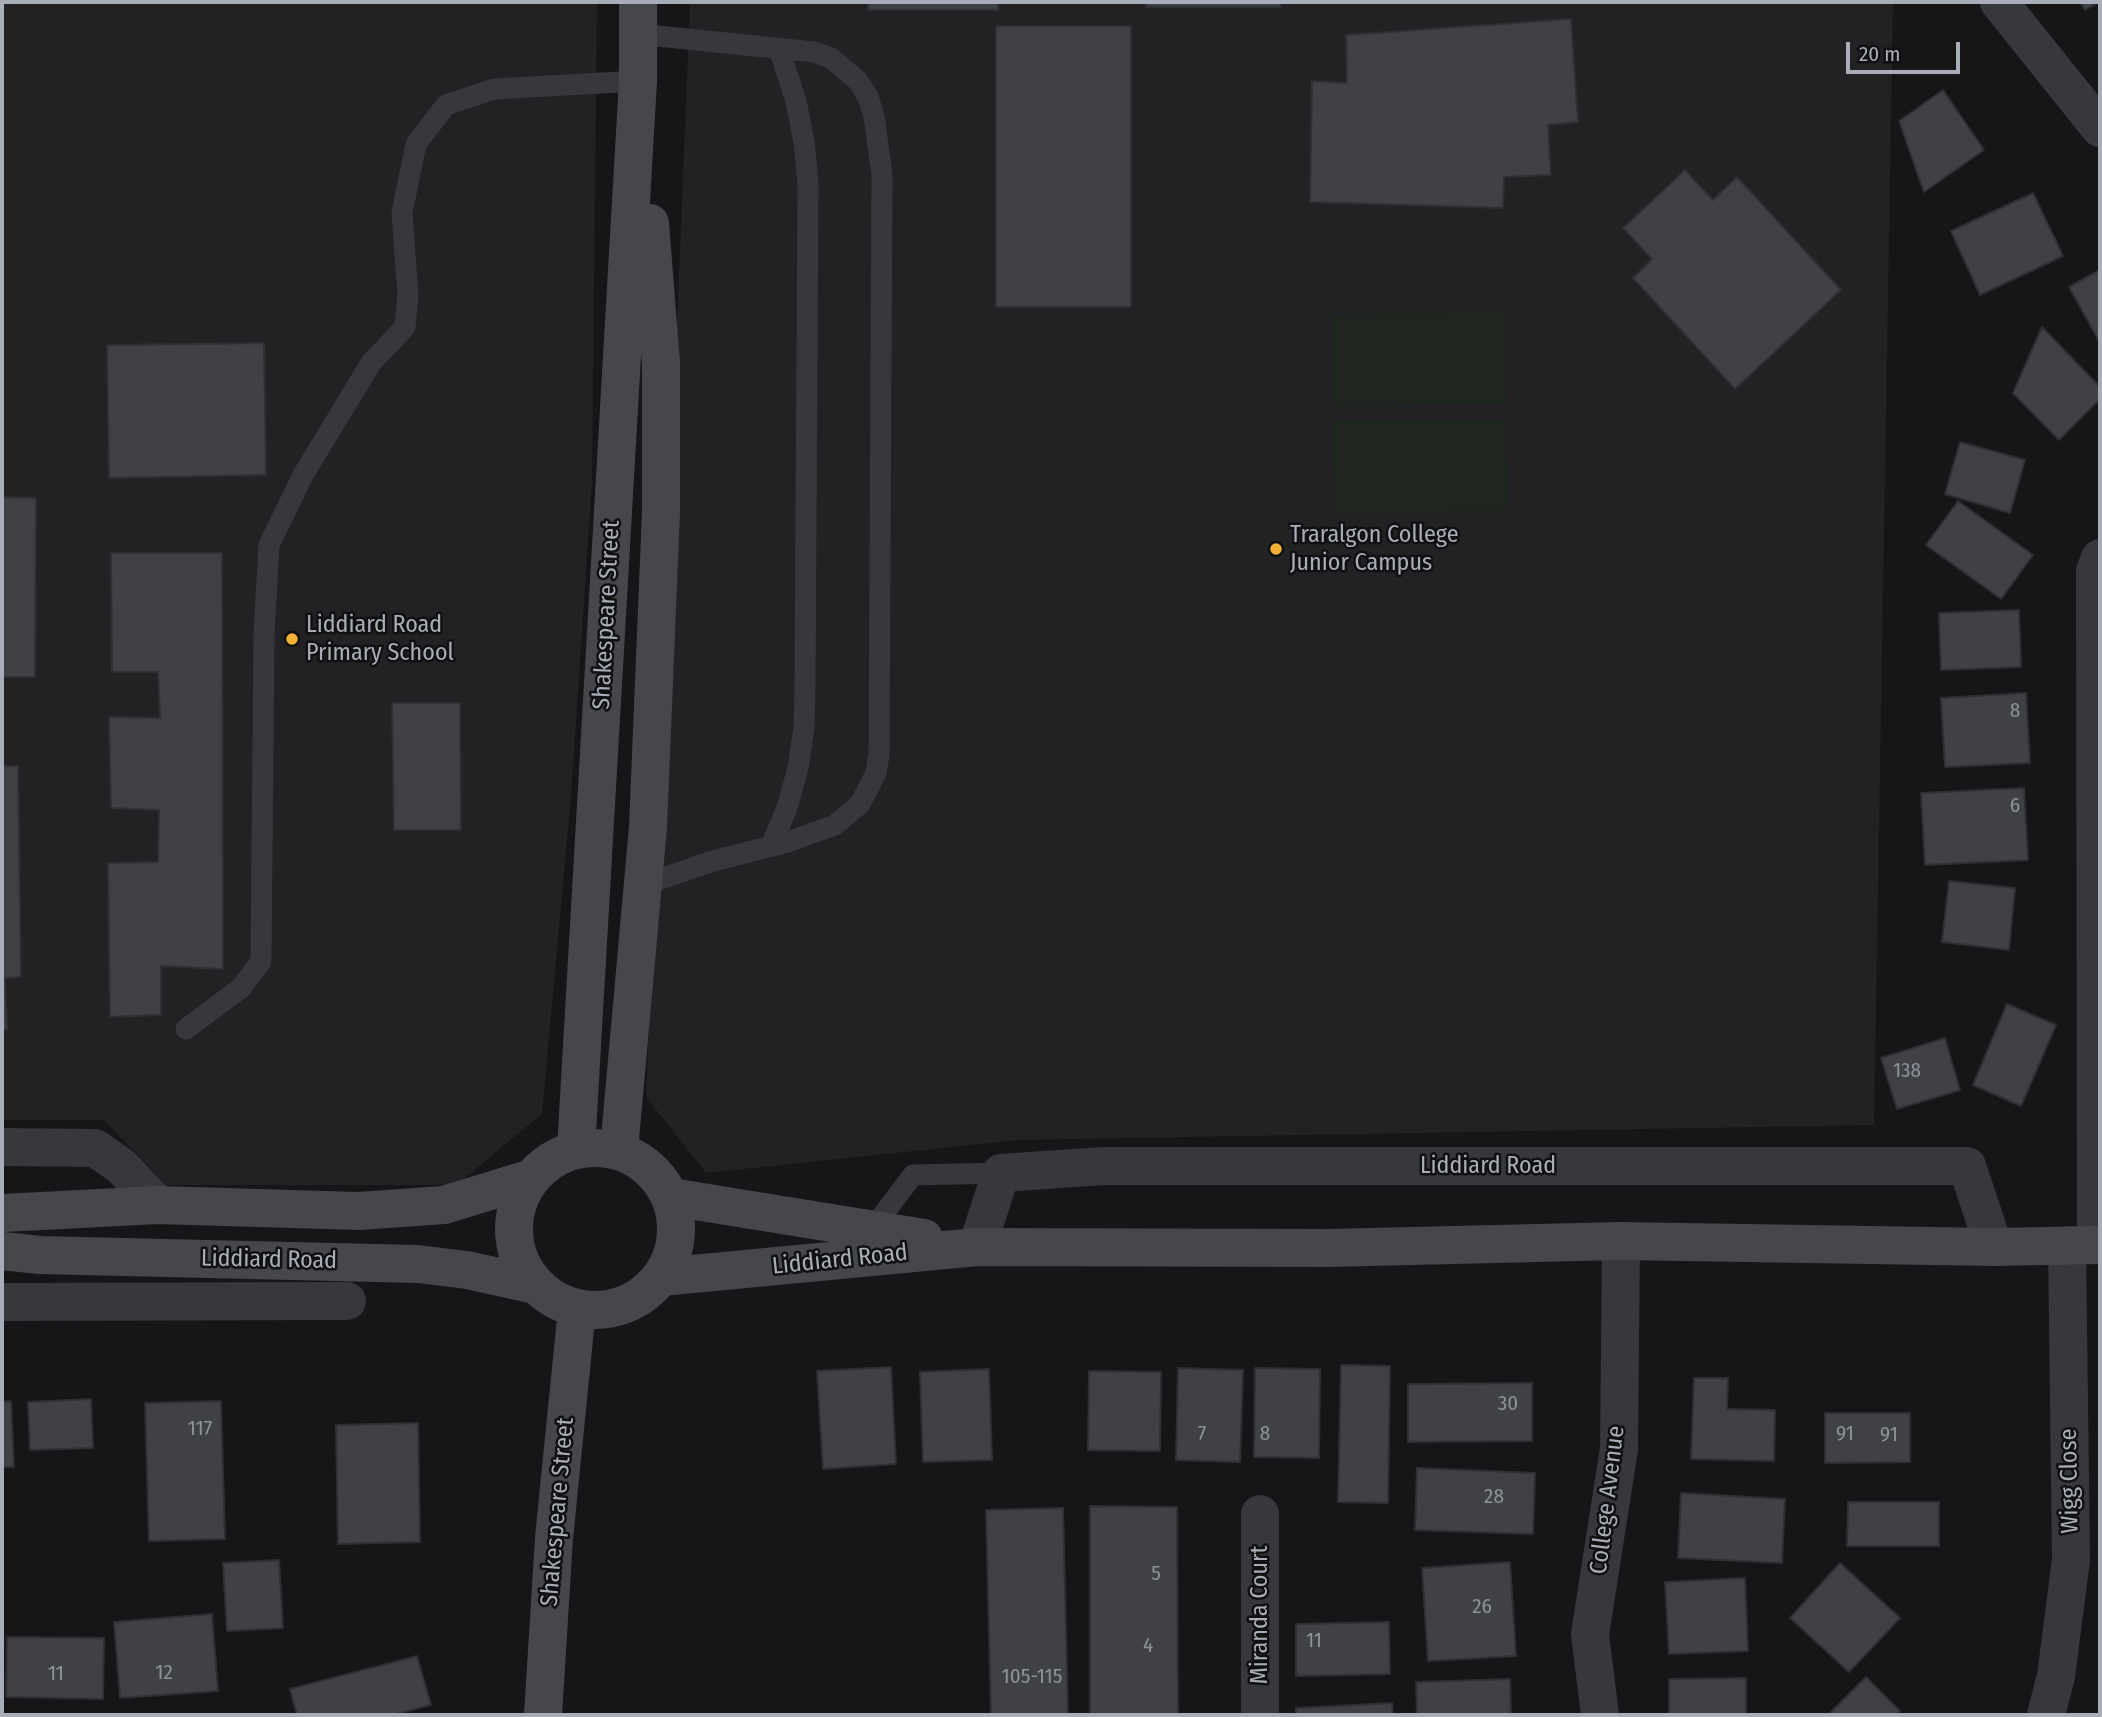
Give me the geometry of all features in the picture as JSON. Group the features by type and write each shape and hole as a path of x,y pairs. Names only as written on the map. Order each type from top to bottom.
{"street":[{"path":"1999,2 2100,128"},
{"name":"Shakespeare Street","path":"576,1149 638,81 638,18"},
{"name":"Shakespeare Street","path":"619,1150 648,827 661,512 661,363 638,81"},
{"name":"Wigg Close","path":"2046,1715 2056,1676 2071,1560 2088,1245 2095,571 2100,558"},
{"path":"2,1147 95,1148 121,1166 158,1205"},
{"path":"576,1149 619,1150 644,1163 655,1173 671,1197 675,1229 661,1277 642,1297 616,1309 577,1309 550,1298 535,1285 520,1261 513,1230 518,1202 529,1179 550,1160 576,1149"},
{"name":"Liddiard Road","path":"1001,1173 1104,1166 1967,1166 1994,1247"},
{"path":"977,1247 1001,1173"},
{"name":"Liddiard Road","path":"2,1213 158,1205 359,1211 444,1205 529,1179"},
{"name":"Liddiard Road","path":"671,1197 977,1247"},
{"name":"Liddiard Road","path":"661,1277 977,1247 1328,1248 1621,1241 1994,1247 2088,1245"},
{"name":"College Avenue","path":"1600,1715 1590,1634 1619,1449 1621,1241"},
{"name":"Liddiard Road","path":"2,1251 40,1255 418,1264 467,1270 535,1285"},
{"name":"Liddiard Road","path":"2,1302 347,1301"},
{"name":"Shakespeare Street","path":"543,1715 554,1538 577,1309"},
{"name":"Miranda Court","path":"1260,1514 1260,1715"}],"lane":[{"name":"Shakespeare Street","path":"638,18 779,49 814,52 831,58 859,81 869,97 882,175 879,741 876,774 860,804 849,816 835,825 643,885"},
{"path":"771,846 787,808 798,768 804,728 805,687 808,183 796,101 779,49"},
{"path":"186,1029 241,988 261,961 264,634 270,545 303,475 371,363 405,327 408,295 402,213 416,144 446,105 494,89 638,81"},
{"path":"843,1260 873,1229 913,1175 1001,1173"}],"shaded area":[{"name":"Liddiard Road Primary School","path":"2,2 597,2 592,481 571,796 542,1114 456,1185 166,1185 104,1120 2,1120"},
{"name":"Traralgon College Junior Campus","path":"690,2 1893,2 1874,1125 1018,1140 706,1173 646,1097"},
{"path":"1505,312 1507,404 1333,406 1331,315"},
{"path":"1506,419 1508,510 1334,513 1332,421"}],"building":[{"path":"868,2 998,2 998,10 868,10"},
{"path":"1146,2 1281,2 1281,7 1146,7"},
{"path":"2080,2 2099,2 2085,10"},
{"path":"1571,19 1578,122 1548,125 1551,175 1504,177 1503,208 1310,202 1312,81 1347,83 1346,35"},
{"path":"996,26 1131,26 1131,307 996,307"},
{"path":"1943,90 1984,150 1924,192 1899,121"},
{"path":"1685,170 1713,200 1737,177 1841,290 1735,389 1633,278 1652,259 1623,228"},
{"path":"2033,193 2063,256 1980,295 1951,231"},
{"path":"2100,270 2100,343 2069,287"},
{"path":"2042,327 2100,387 2100,399 2059,440 2013,393"},
{"path":"264,343 266,475 109,478 107,345"},
{"path":"1960,442 2025,460 2010,513 1945,494"},
{"path":"2,497 36,498 35,677 2,677"},
{"path":"1958,501 2033,555 2001,599 1926,545"},
{"path":"111,553 222,553 223,969 161,966 161,1015 110,1017 108,863 158,862 159,810 111,808 109,717 160,718 158,672 112,672"},
{"path":"2019,610 2021,667 1941,670 1939,613"},
{"path":"2026,693 2030,763 1945,767 1941,698"},
{"path":"392,703 460,703 461,830 394,830"},
{"path":"2,766 18,766 21,977 5,978 7,1029 2,1031"},
{"path":"2024,788 2028,860 1925,865 1921,793"},
{"path":"1949,881 2015,888 2009,950 1942,942"},
{"path":"2007,1004 2056,1025 2021,1106 1973,1085"},
{"path":"1945,1038 1960,1090 1897,1109 1881,1058"},
{"path":"1341,1365 1390,1366 1388,1503 1338,1502"},
{"path":"891,1367 896,1464 823,1469 817,1371"},
{"path":"1178,1368 1243,1370 1240,1462 1176,1460"},
{"path":"1255,1368 1320,1369 1319,1458 1254,1457"},
{"path":"989,1369 992,1460 923,1462 920,1372"},
{"path":"1089,1371 1161,1372 1160,1451 1088,1450"},
{"path":"1694,1378 1728,1378 1727,1409 1775,1410 1774,1461 1691,1459"},
{"path":"1532,1383 1532,1441 1408,1442 1408,1384"},
{"path":"91,1399 93,1448 30,1450 28,1402"},
{"path":"11,1401 14,1467 2,1467 2,1402"},
{"path":"221,1401 225,1539 149,1541 145,1403"},
{"path":"1825,1413 1910,1413 1910,1462 1825,1463"},
{"path":"418,1423 420,1542 338,1544 336,1425"},
{"path":"1417,1468 1535,1473 1533,1534 1415,1530"},
{"path":"1681,1493 1785,1499 1782,1563 1678,1558"},
{"path":"1848,1502 1939,1502 1939,1546 1847,1546"},
{"path":"1090,1506 1177,1507 1178,1715 1090,1715"},
{"path":"1063,1508 1068,1715 991,1715 986,1510"},
{"path":"279,1560 283,1628 227,1631 223,1563"},
{"path":"1510,1562 1516,1656 1428,1661 1422,1568"},
{"path":"1840,1563 1900,1618 1849,1672 1790,1618"},
{"path":"1745,1578 1748,1651 1669,1654 1665,1582"},
{"path":"212,1614 218,1691 120,1698 114,1622"},
{"path":"1389,1622 1390,1674 1296,1676 1296,1624"},
{"path":"7,1637 104,1638 103,1699 6,1697"},
{"path":"417,1656 431,1705 392,1715 297,1715 290,1689"},
{"path":"1866,1677 1900,1711 1895,1715 1828,1715"},
{"path":"1746,1678 1746,1715 1669,1715 1669,1679"},
{"path":"1510,1679 1511,1715 1417,1715 1416,1682"},
{"path":"1392,1703 1393,1715 1296,1715 1296,1708"}],"place":[{"name":"Traralgon College Junior Campus","path":"1276,549"},
{"name":"Liddiard Road Primary School","path":"292,639"}]}
